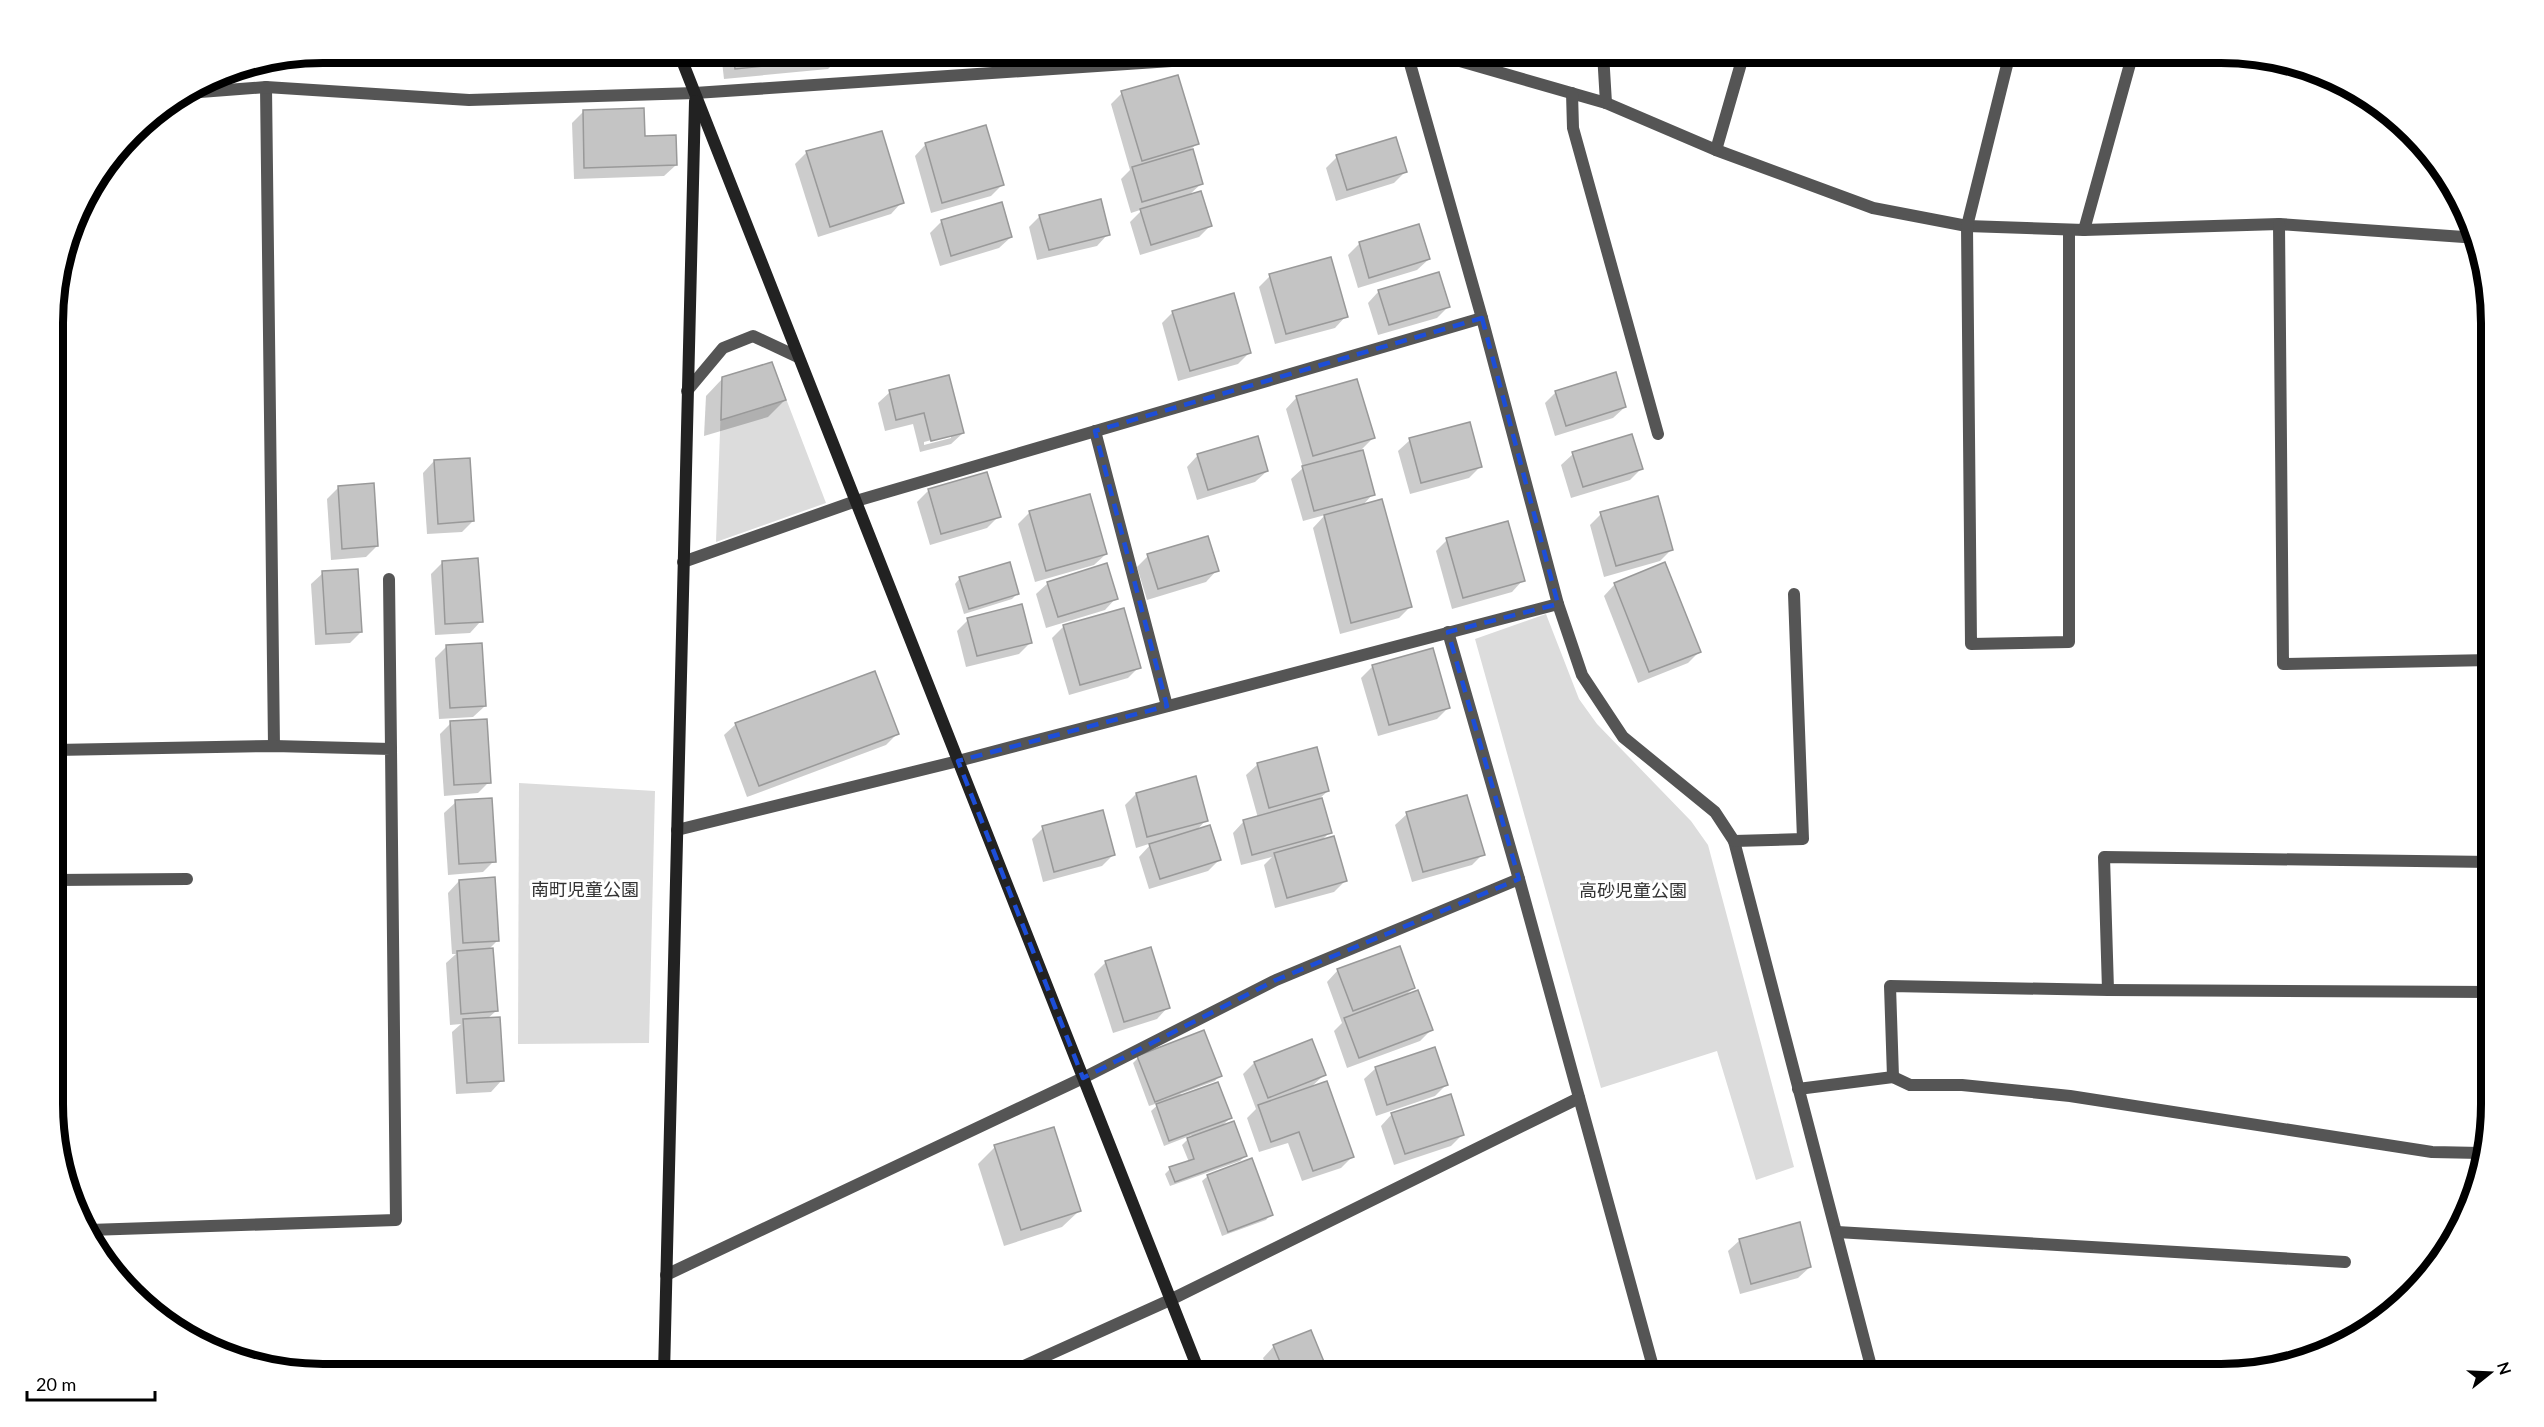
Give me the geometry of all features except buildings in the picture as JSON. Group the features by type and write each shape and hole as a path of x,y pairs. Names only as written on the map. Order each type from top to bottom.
{"street":[{"path":"683,63 1196,1364"},
{"path":"205,92 266,87 469,100 695,93 1131,63"},
{"path":"1410,63 1482,318 1558,604 1582,675 1623,737 1715,812 1734,841 1870,1364"},
{"path":"1470,63 1606,103 1716,150 1873,208 1967,226 2084,230 2279,224 2466,237"},
{"path":"1604,63 1606,103"},
{"path":"1716,150 1741,63"},
{"path":"2007,63 1967,226 1971,644 2069,642 2069,230"},
{"path":"2084,230 2130,63"},
{"path":"266,87 274,746"},
{"path":"664,1364 695,93"},
{"path":"1572,93 1573,128 1658,434"},
{"path":"2279,224 2283,664 2481,660"},
{"path":"683,562 856,501 1482,318"},
{"path":"687,391 723,348 753,336 798,357"},
{"path":"1095,431 1167,706"},
{"path":"96,1230 396,1220 389,579"},
{"path":"1734,841 1803,839 1794,594"},
{"path":"677,830 958,761 1558,604"},
{"path":"1448,632 1519,879 1652,1364"},
{"path":"63,750 274,746 391,749"},
{"path":"2108,990 2104,857 2481,862"},
{"path":"63,880 187,879"},
{"path":"666,1275 1083,1078 1276,980 1519,879"},
{"path":"1893,1077 1890,986 2108,990 2481,992"},
{"path":"1798,1089 1893,1077 1910,1085 1962,1085 2070,1096 2432,1152 2476,1153"},
{"path":"1028,1364 1170,1300 1579,1098"},
{"path":"1837,1232 2344,1262"}],"highlighted area":[{"path":"1482,318 1558,604 1448,632 1519,879 1276,980 1083,1078 958,761 1167,706 1095,431"}],"green space":[{"path":"772,362 826,503 716,542 722,377"},
{"name":"高砂児童公園","path":"1546,614 1579,699 1597,724 1691,821 1708,845 1794,1167 1756,1180 1717,1051 1601,1088 1475,639"},
{"name":"南町児童公園","path":"519,783 655,791 649,1043 518,1044"}]}
